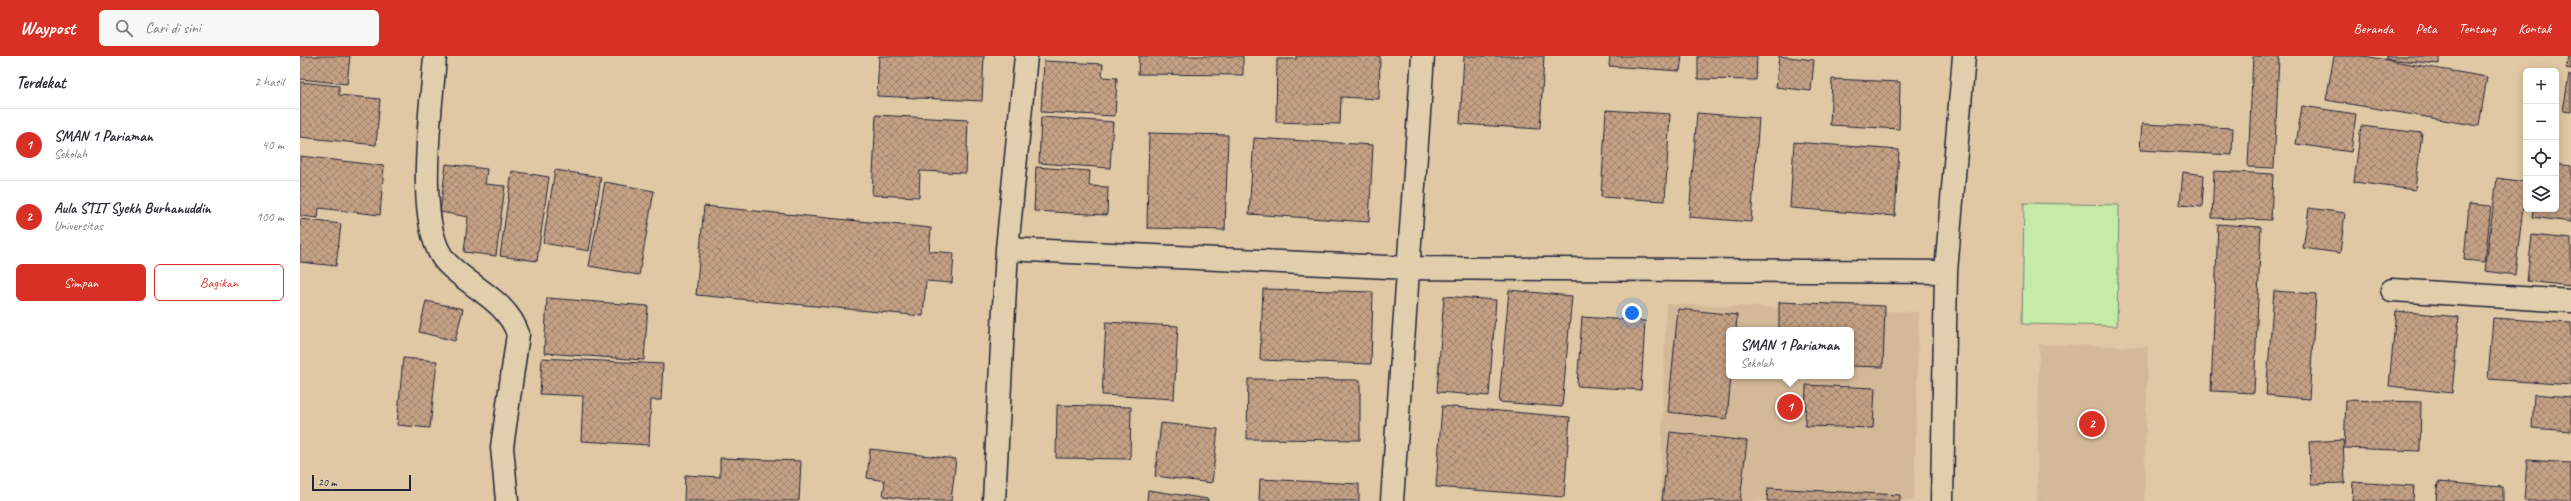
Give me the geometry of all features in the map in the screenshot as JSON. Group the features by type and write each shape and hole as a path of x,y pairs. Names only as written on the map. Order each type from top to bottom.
{"street":[{"path":"435,56 426,174 432,237 446,262 514,320 518,334 502,447 507,501"},
{"path":"994,501 1007,250 1026,56"},
{"path":"1392,501 1423,56"},
{"path":"1942,501 1946,272 1964,56"},
{"path":"1007,250 1409,268 1946,272"},
{"path":"2392,290 2571,301"}],"shaded area":[{"path":"1666,304 1919,312 1914,501 1660,501"},
{"path":"2039,344 2148,347 2144,501 2037,501"}],"green space":[{"path":"2024,203 2119,205 2117,326 2022,324"}],"building":[{"path":"300,56 350,56 347,84 300,79"},
{"path":"879,56 984,56 982,101 877,96"},
{"path":"1139,56 1243,56 1243,75 1138,74"},
{"path":"1296,56 1380,56 1379,99 1341,97 1340,124 1276,122 1277,59 1296,59"},
{"path":"1464,56 1544,56 1540,129 1460,124"},
{"path":"1610,56 1682,56 1680,71 1609,66"},
{"path":"1698,56 1757,56 1756,80 1698,79"},
{"path":"1779,56 1814,60 1811,91 1776,87"},
{"path":"2253,56 2279,56 2274,168 2248,167"},
{"path":"2334,56 2364,56 2487,77 2479,126 2326,100"},
{"path":"2386,56 2439,56 2439,64 2386,59"},
{"path":"2568,56 2571,56 2571,69 2566,68"},
{"path":"1044,61 1103,64 1102,77 1117,78 1115,116 1041,112"},
{"path":"2569,75 2571,76 2571,112 2563,111"},
{"path":"1832,79 1900,82 1899,129 1830,125"},
{"path":"300,82 339,86 339,95 380,99 376,145 300,137"},
{"path":"2302,106 2356,114 2351,152 2296,144"},
{"path":"1606,110 1670,114 1665,201 1601,197"},
{"path":"1697,113 1759,118 1751,222 1689,217"},
{"path":"876,115 968,120 966,173 920,171 919,197 872,195"},
{"path":"1041,117 1113,122 1110,168 1039,163"},
{"path":"2142,124 2233,128 2232,155 2140,150"},
{"path":"2361,126 2422,133 2415,190 2354,182"},
{"path":"1149,133 1228,135 1225,230 1147,228"},
{"path":"1254,138 1373,145 1369,222 1249,214"},
{"path":"1794,142 1899,150 1895,216 1790,208"},
{"path":"300,156 384,166 380,215 319,208 318,218 300,216"},
{"path":"446,164 487,169 485,184 505,186 496,256 464,252 468,217 440,212"},
{"path":"2559,164 2571,166 2571,222 2532,217 2533,212 2559,212"},
{"path":"1036,167 1090,171 1089,186 1108,187 1107,215 1034,211"},
{"path":"555,170 601,177 589,251 543,243"},
{"path":"512,171 549,177 537,261 500,256"},
{"path":"2214,171 2273,174 2271,220 2212,218"},
{"path":"2183,172 2204,175 2202,207 2180,205"},
{"path":"2497,178 2523,182 2523,207 2515,275 2485,271"},
{"path":"605,182 654,191 639,275 589,266"},
{"path":"2469,204 2491,206 2485,262 2464,260"},
{"path":"704,206 931,228 929,251 954,253 952,283 926,281 923,316 696,295"},
{"path":"2309,208 2345,213 2340,253 2303,248"},
{"path":"300,219 341,224 336,266 300,262"},
{"path":"2218,224 2261,227 2254,393 2211,391"},
{"path":"2532,235 2571,239 2571,286 2527,281"},
{"path":"1263,289 1373,292 1371,364 1260,360"},
{"path":"1509,290 1572,296 1562,407 1499,402"},
{"path":"2274,291 2316,294 2309,399 2266,395"},
{"path":"1444,296 1496,300 1489,396 1437,392"},
{"path":"547,298 648,306 644,360 544,353"},
{"path":"426,301 463,309 455,341 419,332"},
{"path":"1779,302 1885,306 1883,367 1854,366 1854,327 1779,327"},
{"path":"1678,309 1737,315 1736,327 1726,327 1726,379 1731,379 1727,419 1668,412"},
{"path":"2396,311 2459,317 2452,393 2389,386"},
{"path":"1582,317 1645,321 1641,390 1577,386"},
{"path":"2493,318 2571,323 2571,385 2488,379"},
{"path":"1106,322 1178,326 1174,399 1102,395"},
{"path":"403,358 437,361 430,428 397,425"},
{"path":"542,358 663,364 661,400 651,400 649,445 581,441 583,396 540,394"},
{"path":"1248,379 1360,380 1360,440 1247,439"},
{"path":"1806,385 1875,388 1873,428 1805,426"},
{"path":"2534,394 2571,397 2571,431 2532,428"},
{"path":"2346,400 2421,402 2420,451 2344,448"},
{"path":"1057,405 1131,407 1130,459 1056,458"},
{"path":"1442,406 1570,417 1564,497 1436,487"},
{"path":"1161,423 1218,429 1212,483 1155,476"},
{"path":"1670,432 1747,441 1740,501 1662,501"},
{"path":"2343,440 2345,483 2311,484 2309,442"},
{"path":"870,449 956,459 951,501 922,501 883,496 885,481 867,478"},
{"path":"720,458 801,461 799,501 684,501 685,475 720,477"},
{"path":"2527,460 2571,463 2571,501 2524,501"},
{"path":"1260,479 1359,484 1359,501 1259,501"},
{"path":"2353,482 2414,486 2413,501 2352,501"},
{"path":"2438,482 2503,487 2503,501 2436,501"},
{"path":"1768,488 1900,495 1900,501 1767,501"},
{"path":"1148,490 1208,499 1208,501 1147,501"}],"place":[{"name":"SMAN 1 Pariaman","path":"1790,407"},
{"name":"Aula STIT Syekh Burhanuddin","path":"2092,424"}]}
